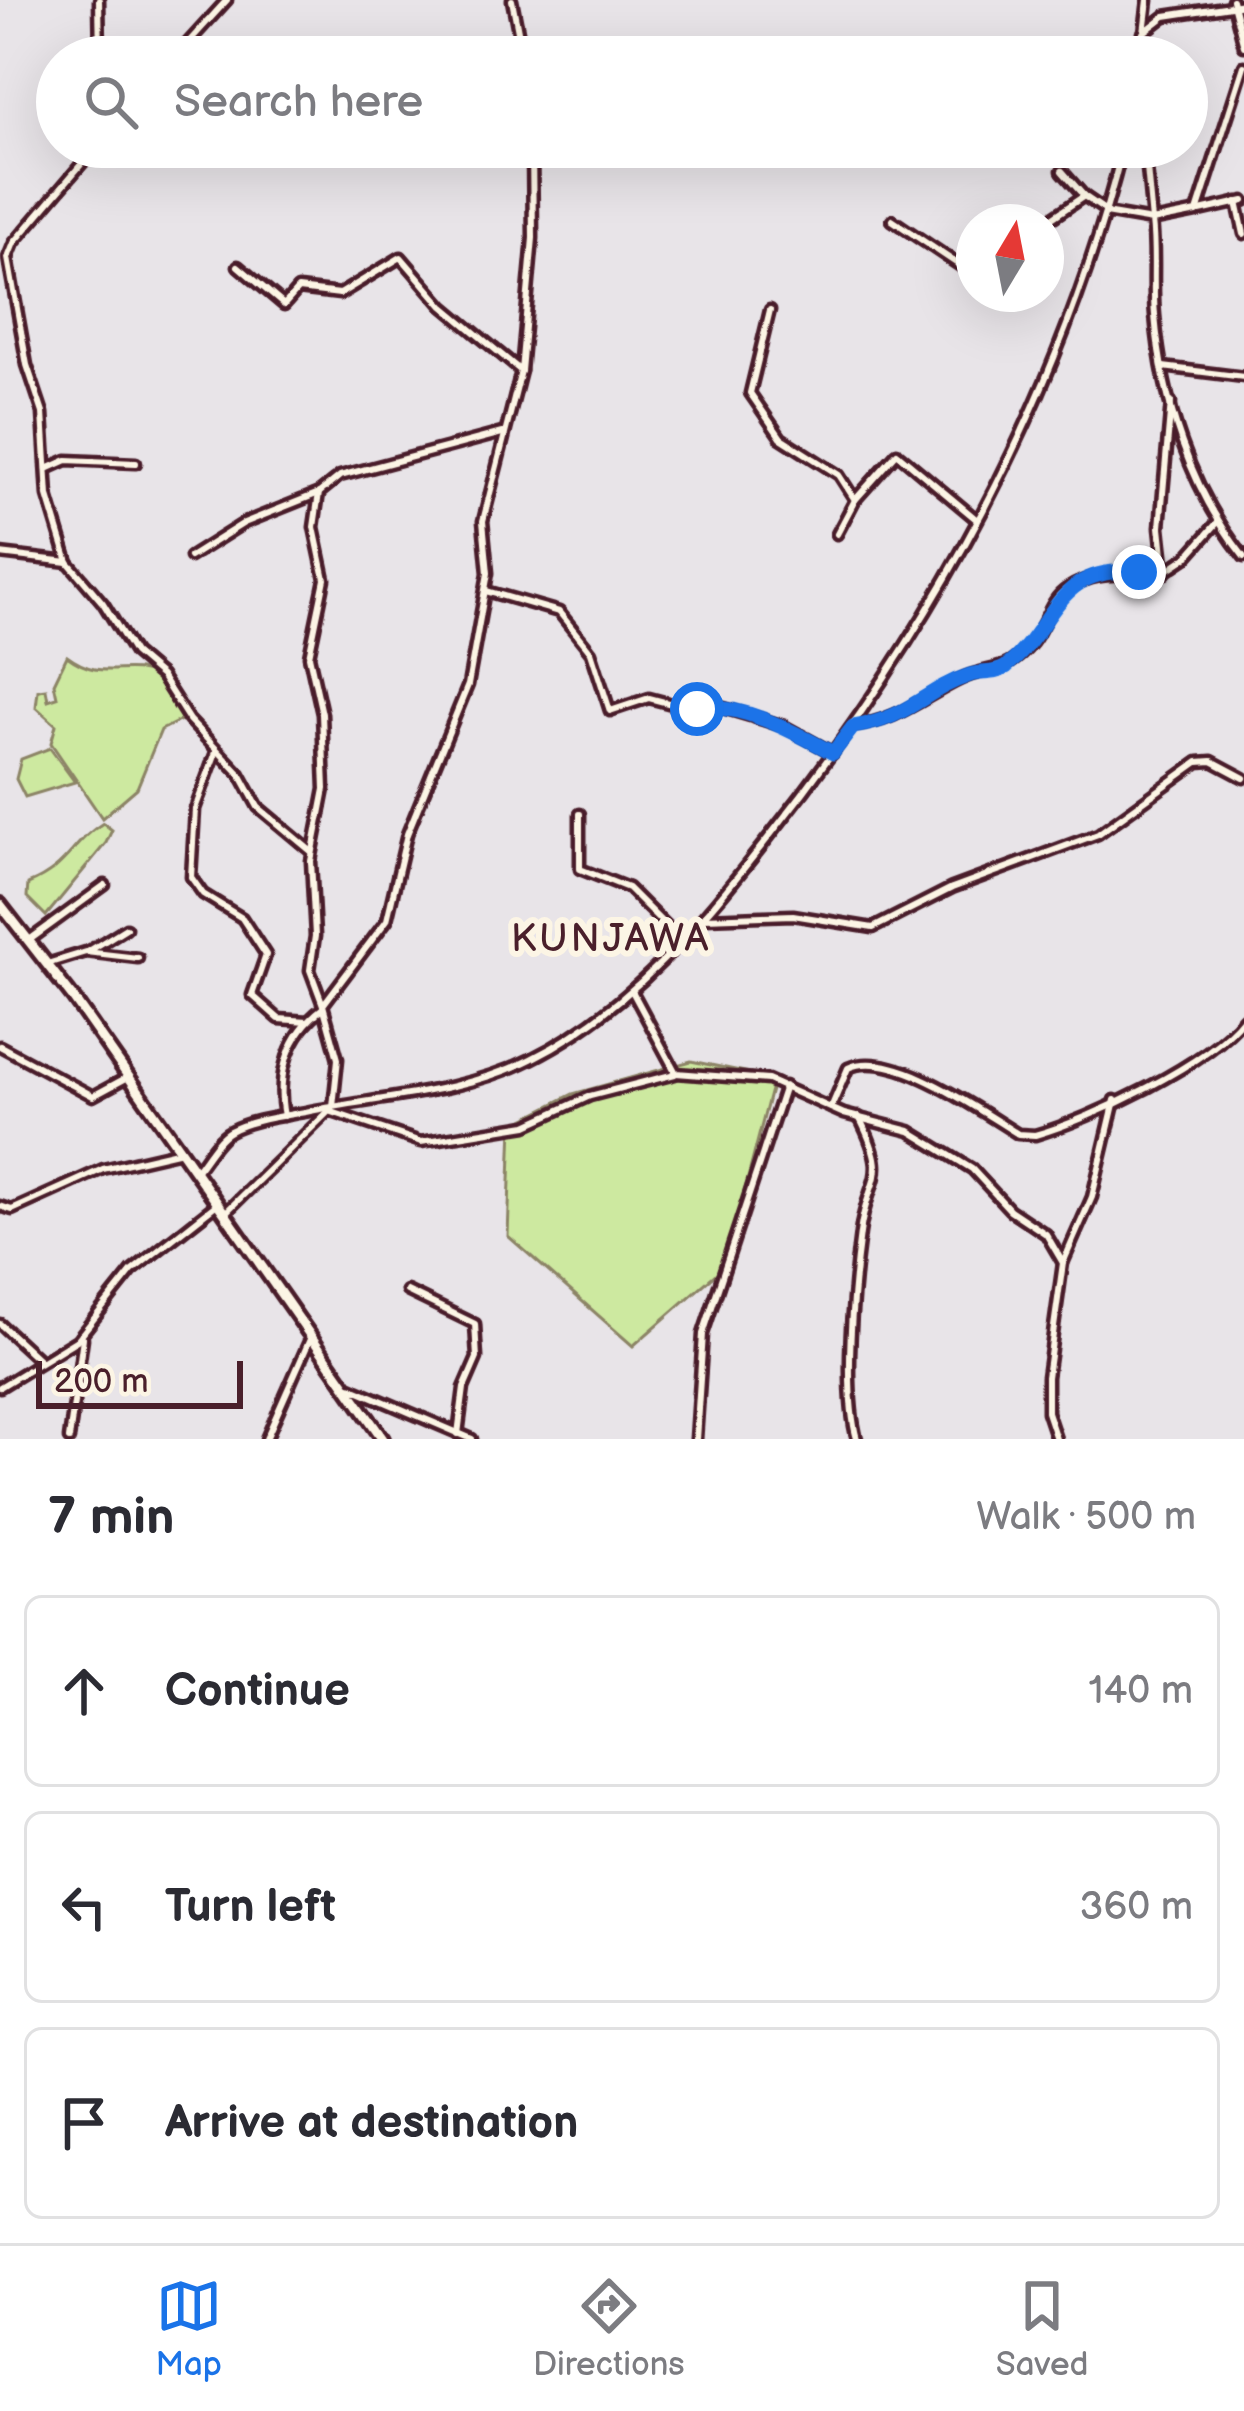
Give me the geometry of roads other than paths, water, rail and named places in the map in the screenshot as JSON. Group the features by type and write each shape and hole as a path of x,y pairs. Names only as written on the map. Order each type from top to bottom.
{"main road":[{"path":"0,904 128,1076 382,1439"}],"street":[{"path":"99,0 100,36"},
{"path":"195,36 227,0"},
{"path":"512,0 519,36"},
{"path":"1143,36 1148,0"},
{"path":"1143,33 1165,16 1232,2 1244,4"},
{"path":"1232,2 1244,46"},
{"path":"1197,212 1244,65"},
{"path":"79,168 9,254 26,365 44,413 45,472 68,562 103,603 134,653 161,676 239,773 259,807 312,852"},
{"path":"284,1116 279,1076 308,1021 388,920 407,835 459,718 486,591 484,521 521,371 533,238 532,168"},
{"path":"195,1172 227,1132 505,1071 546,1052 632,991 705,917 853,727 942,592 1050,367 1118,168"},
{"path":"1147,168 1162,367 1198,490 1244,557"},
{"path":"1062,171 1106,212 1152,221 1240,201 1244,234"},
{"path":"1064,210 1084,196"},
{"path":"892,220 956,262"},
{"path":"238,266 284,305 298,289 340,293 401,256 443,306 521,371"},
{"path":"770,310 750,393 781,437 839,475 855,500"},
{"path":"1162,367 1244,377"},
{"path":"1166,571 1160,526 1172,401"},
{"path":"190,557 244,523 320,493 340,476 502,433"},
{"path":"837,534 855,500 897,453 976,519"},
{"path":"45,472 67,460 136,463"},
{"path":"0,1387 83,1334 132,1271 221,1209 331,1109 338,1059 310,970 315,940 312,852 325,789 322,714 309,656 325,574 315,537 320,493"},
{"path":"853,727 901,716 969,675 999,671 1032,644 1061,594 1072,586 1124,570 1166,571 1187,557 1217,524"},
{"path":"0,554 68,562"},
{"path":"486,591 559,612 591,652 610,711 649,698 691,709 720,706 784,726 833,753"},
{"path":"217,751 195,809 191,877 203,894 242,918 265,953 252,995 279,1019 308,1021"},
{"path":"705,917 812,916 873,928 952,888 1098,834 1198,762 1212,761 1244,778"},
{"path":"580,814 580,869 628,888 681,942"},
{"path":"28,941 105,885"},
{"path":"47,964 86,952 126,928"},
{"path":"86,952 138,958"},
{"path":"632,991 676,1073"},
{"path":"831,1108 848,1068 862,1063 927,1082 1027,1136 1195,1060 1244,1018"},
{"path":"0,1046 93,1096 128,1076"},
{"path":"331,1109 421,1142 527,1125 590,1096 676,1073 740,1075 785,1086 831,1108 910,1131 959,1160 1010,1210 1046,1234 1063,1263"},
{"path":"696,1439 703,1334 785,1086"},
{"path":"1056,1439 1047,1412 1047,1377 1063,1263 1092,1197 1114,1100"},
{"path":"857,1439 849,1399 860,1235 879,1170 859,1117"},
{"path":"0,1207 12,1210 103,1169 181,1151"},
{"path":"407,1291 475,1324 477,1358 464,1388 458,1434"},
{"path":"0,1324 40,1361"},
{"path":"69,1439 83,1334"},
{"path":"266,1439 310,1337"},
{"path":"346,1387 378,1395 472,1439"}],"district":[{"name":"KUNJAWA","path":"611,939"}]}
